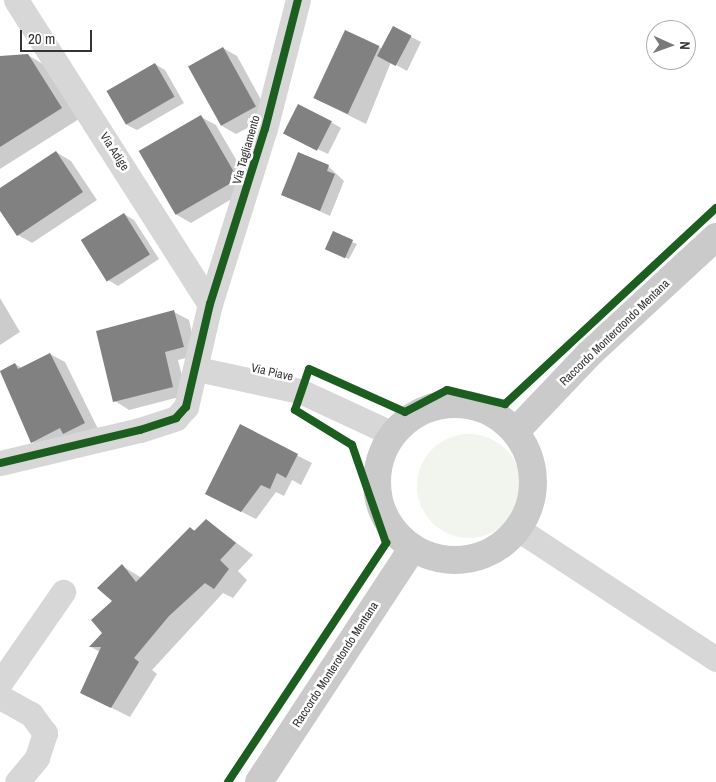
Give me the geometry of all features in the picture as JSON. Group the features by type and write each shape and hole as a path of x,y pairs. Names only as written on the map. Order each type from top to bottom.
{"main road":[{"name":"Raccordo Monterotondo Mentana","path":"516,431 588,355 716,237"},
{"path":"453,403 477,406 499,416 516,431 529,454 534,480 530,506 518,529 481,557 434,558 413,548 392,528 378,496 382,453 392,434 409,418 430,407 453,403"},
{"name":"Raccordo Monterotondo Mentana","path":"259,782 413,548"}],"street":[{"name":"Via Adige","path":"16,0 210,304"},
{"name":"Via Tagliamento","path":"0,463 176,418 190,398 210,304 265,129 298,0"},
{"name":"Via Piave","path":"197,369 300,391 392,434"},
{"path":"518,529 716,659"},
{"path":"0,683 63,592"},
{"path":"0,697 31,714 45,733 37,758 17,782"}],"shaded area":[{"path":"469,434 489,438 506,449 517,466 521,486 517,506 506,523 489,534 469,538 449,534 432,523 421,506 417,486 421,466 432,449 449,438"}],"building":[{"path":"393,26 412,36 396,66 377,56"},
{"path":"345,30 379,46 348,114 313,98"},
{"path":"223,47 256,106 221,126 188,66"},
{"path":"28,54 62,108 0,147 0,56"},
{"path":"155,63 174,97 126,125 107,91"},
{"path":"298,104 332,121 317,151 283,133"},
{"path":"201,115 238,179 176,215 139,151"},
{"path":"56,151 83,192 17,236 0,211 0,188"},
{"path":"298,152 329,165 327,171 335,174 320,211 281,195"},
{"path":"124,213 150,255 107,282 81,240"},
{"path":"333,231 353,240 345,258 325,249"},
{"path":"174,310 184,347 165,352 173,387 113,402 96,331"},
{"path":"50,353 85,423 63,434 60,428 31,443 0,371 15,363 18,369"},
{"path":"240,424 298,454 286,478 277,473 270,489 261,485 241,512 205,494"},
{"path":"206,519 236,543 220,560 229,569 214,589 205,583 169,616 134,658 139,662 111,708 80,693 101,647 89,647 102,633 91,620 112,601 97,588 122,564 136,582 190,527 194,531"}],"cycle path":[{"path":"0,463 140,430 176,418 186,407 210,304 265,129 298,0"},
{"path":"228,782 386,543 352,445 295,410 309,369 405,412 447,390 505,404 716,208"}]}
